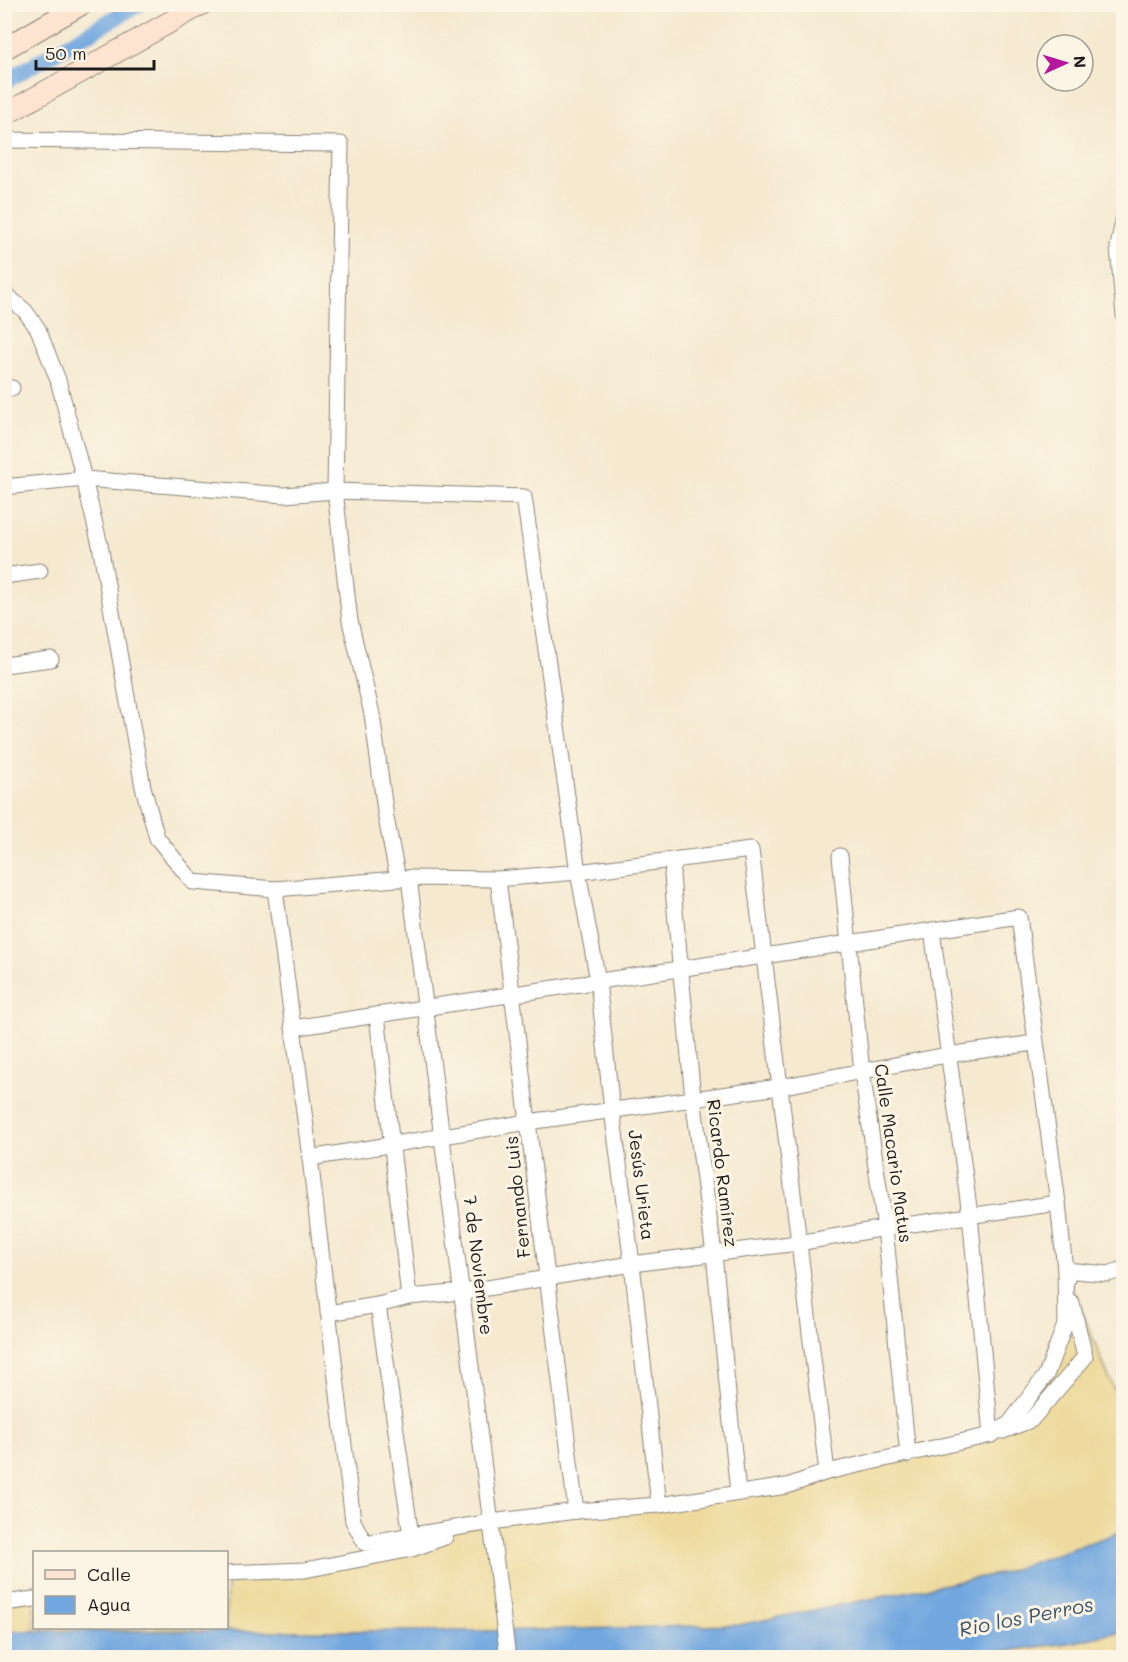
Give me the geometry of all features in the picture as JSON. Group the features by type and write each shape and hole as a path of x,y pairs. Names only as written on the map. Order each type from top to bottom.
{"street":[{"path":"4,49 82,4"},
{"path":"4,115 202,4"},
{"name":"7 de Noviembre","path":"4,140 341,144 335,491 350,621 372,714 387,818 403,878 426,1007 508,1656"},
{"path":"1124,216 1118,247 1124,316"},
{"path":"4,293 25,311 38,329 58,380 100,545 143,787 157,838 194,882 275,889 403,878 498,879 578,872 751,850 827,1472"},
{"path":"4,487 84,478 284,495 335,491"},
{"name":"Jesús Urieta","path":"335,491 524,497 578,872 598,981 612,1110 633,1264 658,1505"},
{"path":"4,576 40,571"},
{"path":"4,665 51,659"},
{"name":"Calle Macario Matus","path":"840,856 862,1072 885,1228 908,1455"},
{"name":"Ricardo Ramírez","path":"679,859 673,867 672,875 693,1098 714,1254 738,1493"},
{"name":"Fernando Luis","path":"498,879 576,1511"},
{"path":"275,889 353,1521 365,1543 491,1522 576,1511 658,1505 787,1485 827,1472 991,1435 1031,1420 1084,1357 1065,1270"},
{"path":"293,1028 1019,917 1058,1203 1065,1270 1066,1322 1046,1375 1009,1424 991,1435"},
{"path":"932,930 970,1215 991,1435"},
{"path":"377,1015 390,1145 410,1297"},
{"path":"310,1158 528,1122 779,1088 947,1055 1035,1043"},
{"path":"328,1313 410,1297 546,1280 633,1264 798,1243 1058,1203"},
{"path":"1065,1270 1108,1274 1124,1269"},
{"path":"378,1305 411,1536"},
{"path":"228,1573 306,1570 412,1549 491,1522"},
{"path":"4,1603 33,1599"}],"sand":[{"path":"1065,1270 1123,1412 1123,1654 1108,1657 5,1658 4,1603 33,1599 33,1629 228,1629 228,1573 305,1570 491,1522 787,1486 991,1435 1046,1375 1066,1322"}],"water":[{"name":"Rio los Perros","path":"1123,1531 1123,1631 1075,1642 958,1657 5,1658 5,1631 488,1631 739,1625 1002,1573"}],"waterway":[{"path":"4,82 139,4"}]}
